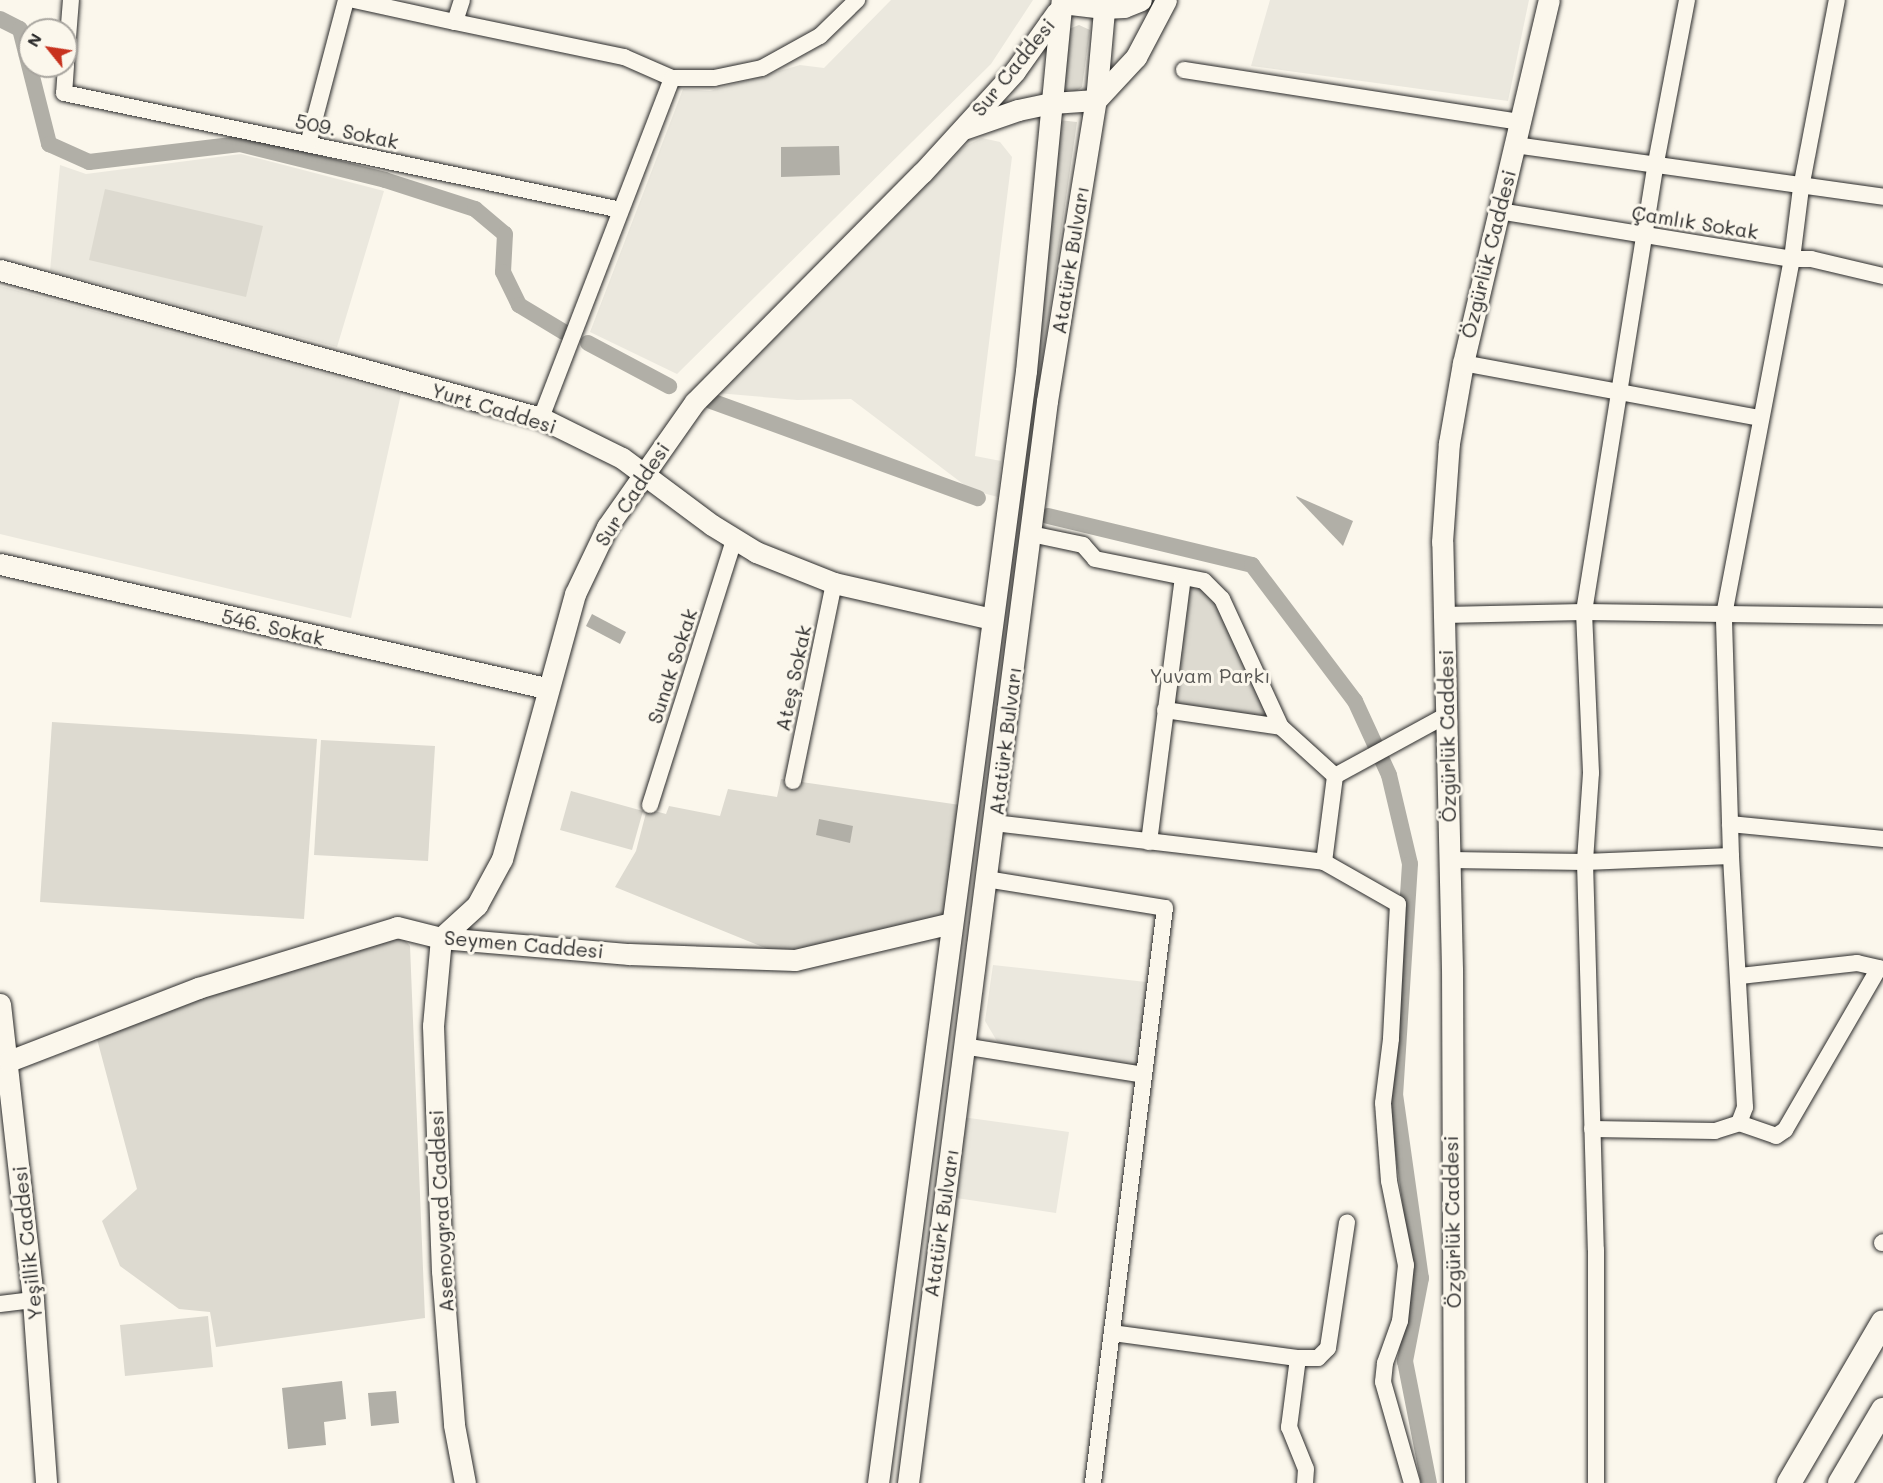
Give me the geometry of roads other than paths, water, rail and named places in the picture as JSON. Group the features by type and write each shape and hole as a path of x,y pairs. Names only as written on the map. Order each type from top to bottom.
{"highway":[{"path":"1789,1483 1883,1322"},
{"path":"1840,1483 1883,1410"}],"main road":[{"path":"1062,2 1124,7 1141,0"},
{"path":"1052,103 1096,100 1136,57 1166,0"},
{"name":"Özgürlük Caddesi","path":"1454,1483 1450,860 1442,542 1449,443 1462,363 1549,0"},
{"name":"Atatürk Bulvarı","path":"878,1483 1026,371 1062,2"},
{"name":"Sur Caddesi","path":"441,938 477,905 502,859 546,688 575,594 607,527 695,402 962,130 1044,35 1062,2"},
{"name":"Atatürk Bulvarı","path":"908,1483 1047,401 1096,100 1104,4"},
{"name":"Sur Caddesi","path":"962,130 1052,103"},
{"name":"Yurt Caddesi","path":"0,270 542,418 622,458 734,540 834,583 992,619"},
{"name":"546. Sokak","path":"0,564 546,688"},
{"name":"Seymen Caddesi","path":"4,1062 198,988 397,927 441,938 664,956 795,960 952,923"},
{"name":"Asenovgrad Caddesi","path":"441,938 433,1026 442,1271 454,1425 465,1483"},
{"name":"Yeşillik Caddesi","path":"0,1004 4,1062 33,1300 46,1483"}],"street":[{"path":"70,18 71,0"},
{"path":"308,144 346,0"},
{"path":"354,0 624,57 672,78 714,78 762,68 820,36 857,0"},
{"path":"455,22 462,0"},
{"path":"1596,1483 1593,1129 1585,862 1591,773 1584,612 1656,162 1687,0"},
{"path":"1738,1123 1745,1107 1740,976 1731,856 1724,615 1792,260 1801,188 1837,0"},
{"path":"1184,70 1521,122"},
{"name":"509. Sokak","path":"65,78 64,93 621,210"},
{"path":"542,418 672,78"},
{"path":"1515,145 1656,162 1801,188 1883,197"},
{"name":"Çamlık Sokak","path":"1499,211 1792,260 1811,259 1883,276"},
{"path":"1462,363 1761,418"},
{"path":"1031,534 1083,546 1095,559 1204,581 1222,599 1281,727 1335,776"},
{"name":"Sunak Sokak","path":"650,805 734,540"},
{"path":"1149,842 1183,578"},
{"name":"Ateş Sokak","path":"793,781 834,583"},
{"path":"1444,615 1584,612 1883,616"},
{"path":"1165,710 1281,727"},
{"path":"1335,776 1445,716"},
{"path":"1324,862 1335,776"},
{"path":"994,823 1324,862 1398,904 1391,1039 1383,1103 1389,1181 1406,1265 1400,1321 1385,1363 1383,1382 1412,1483"},
{"path":"1730,824 1883,839"},
{"path":"1450,860 1585,862 1731,856"},
{"path":"986,879 1165,908 1094,1483"},
{"path":"1593,1129 1715,1131 1738,1123 1776,1136 1785,1130 1881,968 1857,963 1740,976"},
{"path":"963,1046 1144,1075"},
{"path":"1112,1333 1298,1358 1318,1358 1328,1348 1347,1222"},
{"path":"0,1304 33,1300"},
{"path":"1298,1358 1289,1427 1306,1469 1305,1483"}],"waterway":[{"path":"0,19 20,29 49,144 89,162 240,144 385,180 475,209 505,234 503,272 519,305 564,332"},
{"path":"588,343 669,386"},
{"path":"711,401 978,498"},
{"path":"1048,516 1252,565 1355,701 1389,775 1410,864 1395,1094 1421,1278 1405,1361 1429,1483"}],"park label":[{"name":"Yuvam Parkı","path":"1210,675"}]}
